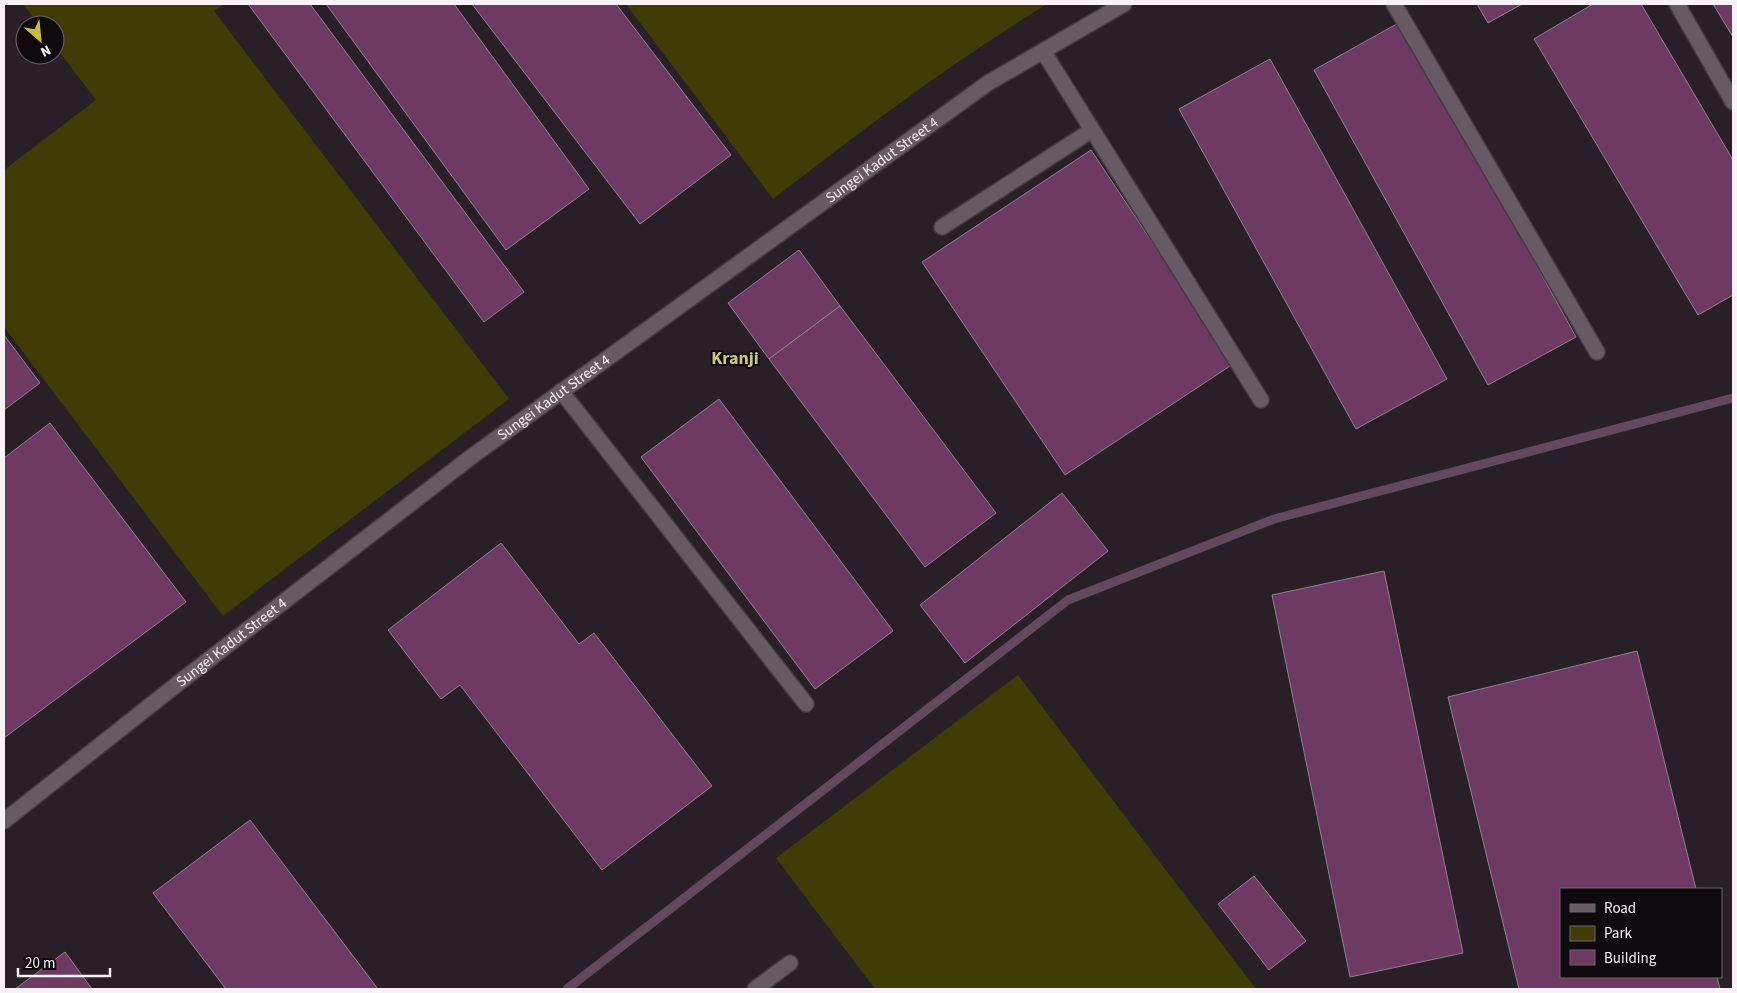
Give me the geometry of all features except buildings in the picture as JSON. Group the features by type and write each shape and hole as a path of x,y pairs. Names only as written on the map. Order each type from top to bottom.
{"street":[{"name":"Sungei Kadut Street 4","path":"4,821 425,492 562,391 988,83 1124,4"},
{"path":"1394,4 1597,352"},
{"path":"1677,4 1733,102"},
{"path":"1043,51 1260,400"},
{"path":"942,227 1092,130"},
{"path":"562,391 806,704"},
{"path":"755,989 790,964"}],"green space":[{"path":"23,4 224,4 214,11 509,399 223,616 4,327 4,170 96,100 65,59 65,15 31,15"},
{"path":"626,4 1047,4 1011,26 907,98 773,199"},
{"path":"1018,675 1256,989 875,989 776,858"}],"waterway":[{"path":"567,989 1068,600 1274,519 1733,398"}],"district":[{"name":"Kranji","path":"735,358"}]}
